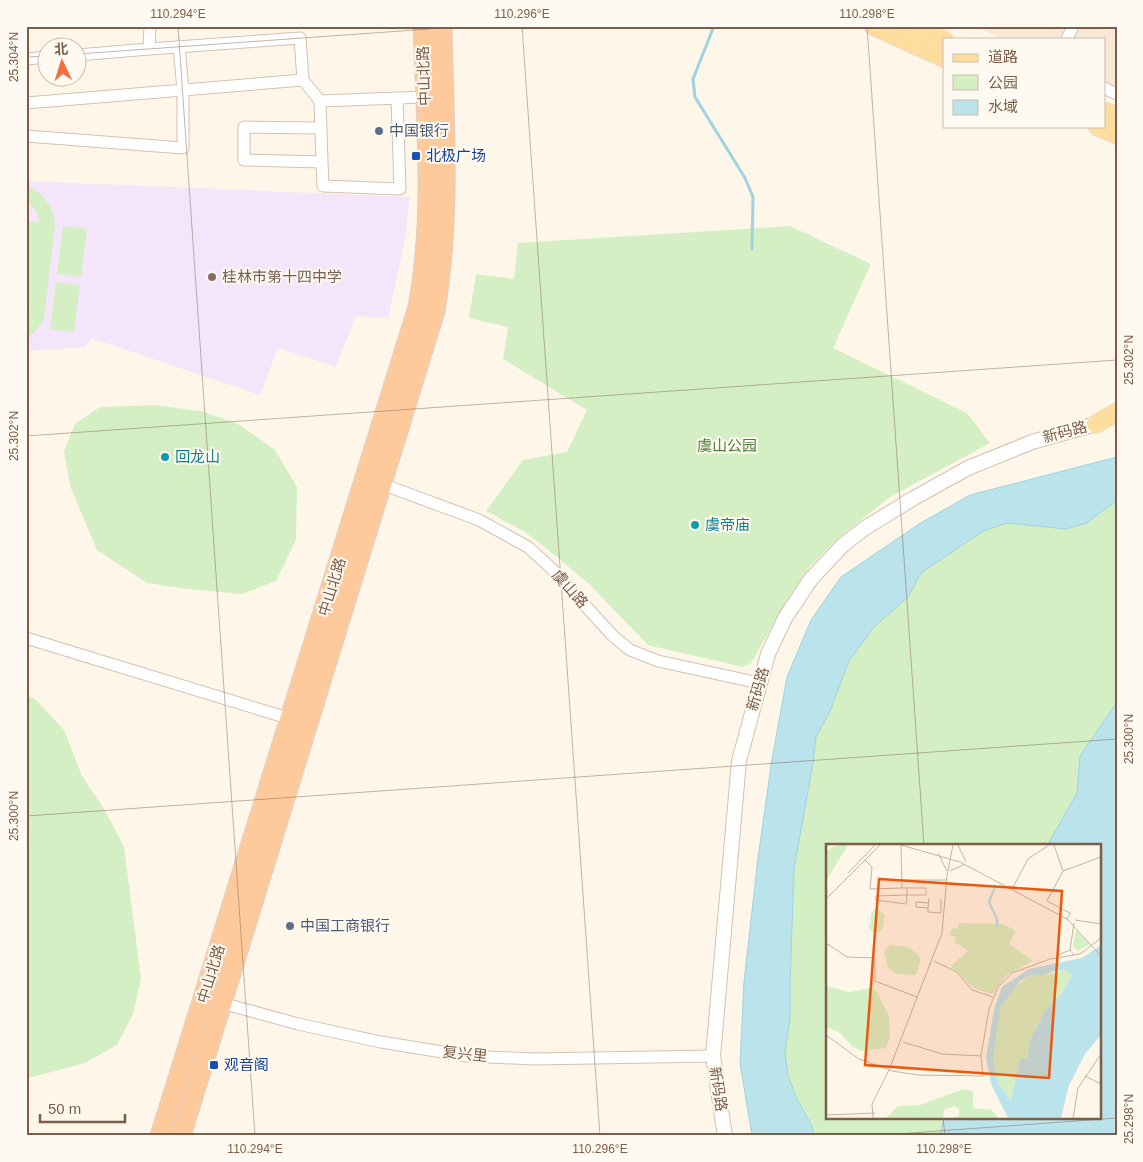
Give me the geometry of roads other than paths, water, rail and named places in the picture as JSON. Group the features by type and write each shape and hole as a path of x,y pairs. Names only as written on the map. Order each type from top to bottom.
{"highway":[{"name":"中山北路","path":"160,1136 418,307 426,250 427,172 423,26"},
{"name":"中山北路","path":"180,1136 435,311 440,282 446,210 442,26"}],"main road":[{"path":"873,26 943,58"},
{"path":"914,26 943,40"},
{"path":"1101,128 1117,135"},
{"path":"1096,424 1117,412"},
{"path":"1096,424 1117,419"}],"street":[{"path":"149,48 150,26"},
{"path":"299,26 304,80 320,101 323,186 400,189 397,98"},
{"path":"1067,38 1073,26"},
{"path":"88,54 300,38"},
{"path":"26,136 184,148 183,90 179,46"},
{"path":"26,103 304,80"},
{"path":"320,101 425,97"},
{"path":"320,128 244,126 244,160 322,162"},
{"name":"新码路","path":"725,1136 713,1056 739,761 768,654 786,618 811,579 843,545 865,528 968,468 1032,442 1096,424"},
{"name":"虞山路","path":"382,484 479,520 528,547 552,568 612,636 630,650 658,661 759,683"},
{"path":"26,638 290,719"},
{"name":"复兴里","path":"222,1003 298,1024 372,1040 467,1056 534,1059 713,1056"}],"water":[{"path":"1117,457 1117,500 1087,523 1066,529 1007,523 983,531 921,573 908,597 874,627 849,661 830,711 816,737 794,869 790,1018 785,1053 788,1076 797,1099 812,1126 814,1136 752,1136 740,1063 744,982 758,858 772,759 787,677 811,620 841,577 919,524 970,495"},
{"path":"1117,702 1117,1136 940,1136 944,1120 1100,1120 1100,844 1048,844 1077,793 1080,756"}],"waterway":[{"path":"714,26 693,79 695,97 745,178 753,197 752,249"}],"place":[{"name":"中国银行","path":"379,131"},
{"name":"北极广场","path":"416,156"},
{"name":"桂林市第十四中学","path":"212,277"},
{"name":"回龙山","path":"165,457"},
{"name":"虞帝庙","path":"695,525"},
{"name":"中国工商银行","path":"290,926"},
{"name":"观音阁","path":"214,1065"}],"park label":[{"name":"虞山公园","path":"727,446"}]}
